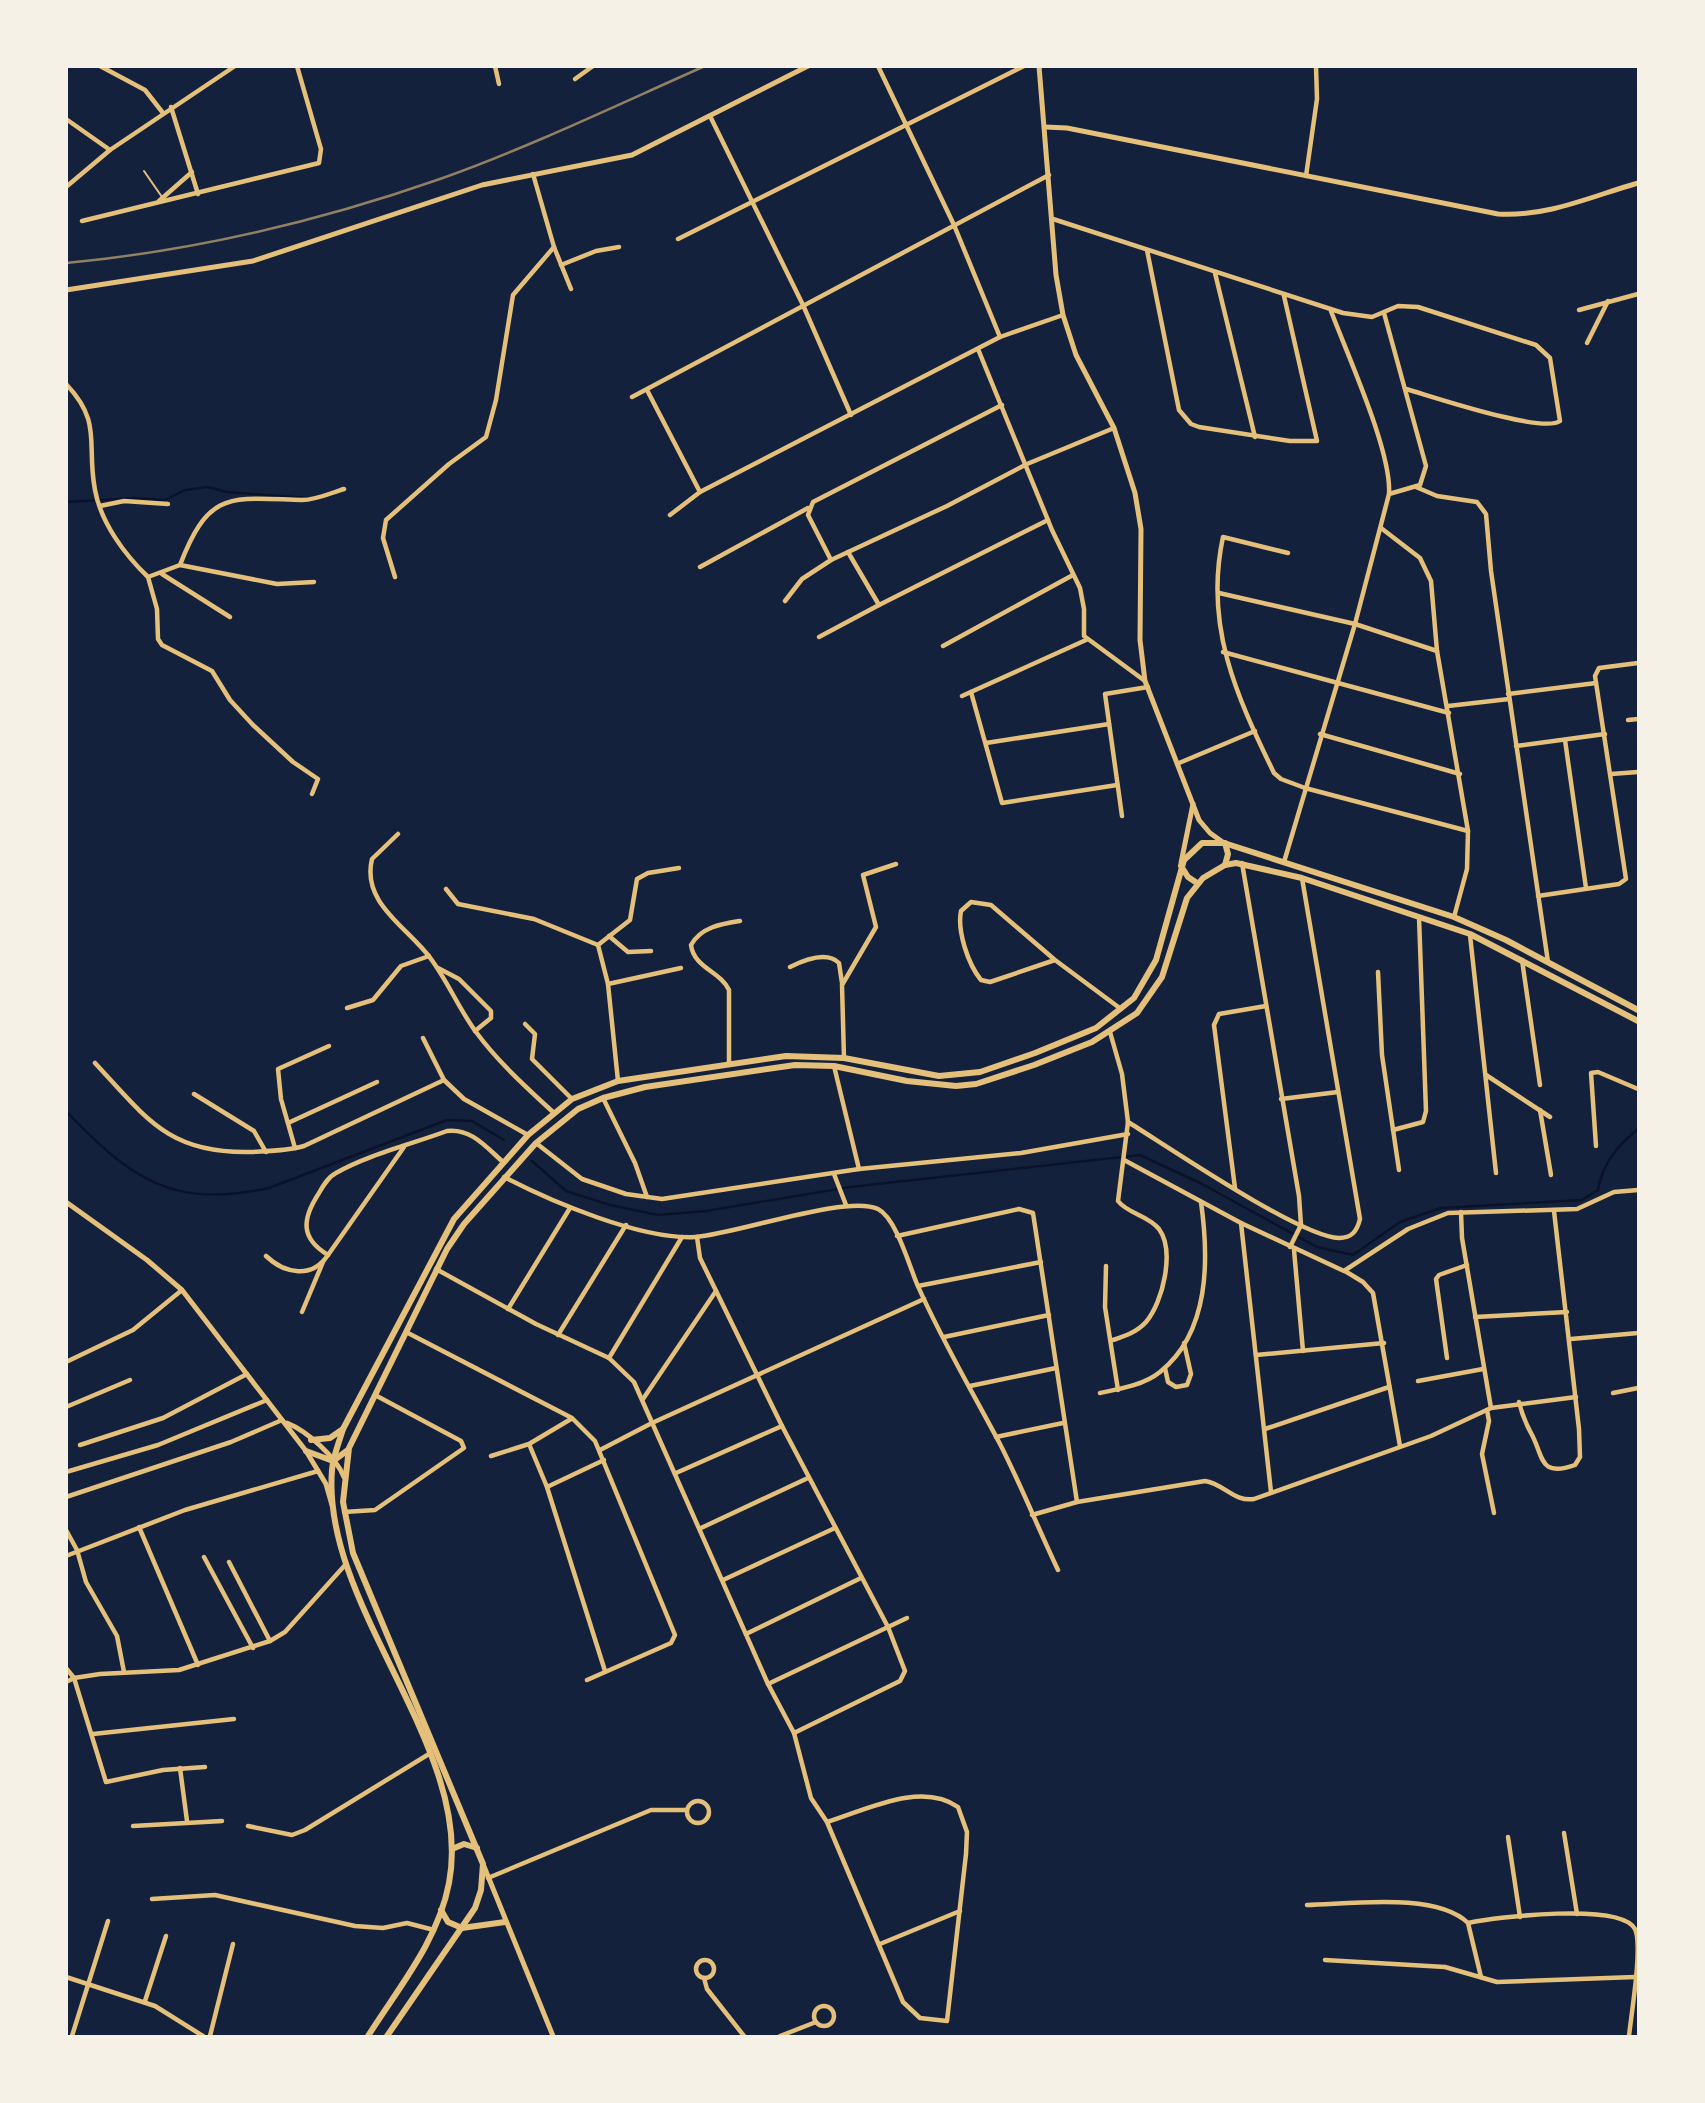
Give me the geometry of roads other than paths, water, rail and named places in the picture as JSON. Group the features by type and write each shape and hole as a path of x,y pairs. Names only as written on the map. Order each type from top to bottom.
{"main road":[{"path":"368,2036 423,1954 434,1930 450,1881 452,1849 445,1798 429,1754 346,1563 334,1511 333,1461 343,1429 448,1230 462,1208 505,1160 528,1135 554,1113 572,1099 618,1081 729,1063 786,1056 844,1058 923,1074 961,1076 1001,1066 1058,1044 1096,1028 1123,1010 1143,987 1156,960 1181,866 1196,846 1209,841 1224,843 1454,917 1639,1010"},
{"path":"1224,843 1228,854 1225,865"},
{"path":"387,2036 478,1901 483,1864 354,1553 344,1512 344,1477 349,1448 436,1269 464,1224 536,1143 578,1109 603,1098 645,1087 774,1068 834,1066 933,1085 966,1085 1034,1065 1110,1032 1137,1013 1154,991 1167,964 1183,906 1198,883 1225,865 1242,863 1419,914 1470,934 1639,1021"},
{"path":"1181,866 1185,874 1198,883"},
{"path":"311,1440 330,1438 343,1429"},
{"path":"333,1461 349,1448"},
{"path":"306,1451 333,1461"},
{"path":"452,1849 464,1844 477,1848"},
{"path":"441,1910 448,1922 462,1928 505,1922"}],"street":[{"path":"100,66 145,90 163,113"},
{"path":"66,187 110,150 235,66"},
{"path":"82,220 198,194 320,161 321,149 298,66"},
{"path":"495,66 499,84"},
{"path":"575,79 593,66"},
{"path":"66,290 253,261 470,189 632,155 711,118 808,66"},
{"path":"878,66 954,225 1000,337"},
{"path":"678,239 1024,66"},
{"path":"1039,66 1056,275 1063,315 1076,355 1114,428 1139,512 1142,577 1140,640 1147,684 1193,804 1210,833 1224,843"},
{"path":"1306,176 1317,99 1316,66"},
{"path":"171,107 198,194"},
{"path":"711,118 803,305 852,415"},
{"path":"66,119 110,150"},
{"path":"1045,127 1067,128 1518,215 1561,208 1639,183"},
{"path":"157,203 192,172"},
{"path":"533,174 554,247 571,289"},
{"path":"632,397 1049,175"},
{"path":"1053,219 1331,310 1358,316 1384,313 1405,306 1436,311 1516,338 1548,353 1560,410 1557,424 1528,422 1406,388"},
{"path":"395,577 383,538 386,520 449,464 486,437 492,420 513,295 554,247"},
{"path":"561,265 596,251 619,247"},
{"path":"1147,250 1179,410 1191,424 1199,427 1309,443 1318,437 1283,295"},
{"path":"1215,272 1255,437"},
{"path":"1579,310 1639,294"},
{"path":"1587,343 1608,301"},
{"path":"1284,862 1355,624 1389,494 1389,478 1382,452 1331,310"},
{"path":"1384,313 1426,466 1423,480 1416,487 1389,494"},
{"path":"670,515 700,492 1000,337 1063,315"},
{"path":"978,349 1083,598 1083,632 1086,640 1147,684"},
{"path":"66,384 83,402 92,424 95,492 99,504 126,553 148,577 157,609 158,639 162,645 212,671 253,725 293,762 318,779 312,794"},
{"path":"647,390 700,492"},
{"path":"700,567 808,508 813,502 1002,405"},
{"path":"785,601 802,579 831,560 947,506 1027,464 1114,428"},
{"path":"1416,487 1437,496 1480,504 1486,514 1508,696 1548,963"},
{"path":"180,565 203,518 233,499 303,500 344,489"},
{"path":"99,504 124,501 168,504"},
{"path":"808,508 811,524 831,560"},
{"path":"819,637 1048,520"},
{"path":"1381,528 1412,551 1426,568 1431,581 1437,651 1450,713 1468,831 1467,869 1454,917"},
{"path":"1288,553 1223,537 1219,593 1223,652 1274,773 1281,779 1306,788 1468,831"},
{"path":"848,552 879,605"},
{"path":"148,577 180,565 277,584 314,582"},
{"path":"161,573 230,617"},
{"path":"943,646 1073,575"},
{"path":"1219,593 1355,624 1437,651"},
{"path":"962,696 1086,640"},
{"path":"1223,652 1450,713"},
{"path":"1538,896 1619,884 1627,876 1596,683 1599,668 1639,663"},
{"path":"1448,706 1596,683"},
{"path":"1122,816 1105,694 1147,684"},
{"path":"971,692 1002,803 1117,785"},
{"path":"1628,719 1639,719"},
{"path":"986,743 1109,724"},
{"path":"1179,763 1255,731"},
{"path":"1320,734 1460,774"},
{"path":"1516,746 1605,734"},
{"path":"1565,740 1586,888"},
{"path":"1611,774 1639,772"},
{"path":"1181,866 1193,804"},
{"path":"398,834 372,859 371,878 380,903 438,968 448,990 475,1031 509,1070 554,1113"},
{"path":"1242,863 1299,1196 1299,1227 1292,1246 1303,1351"},
{"path":"842,985 875,932 876,921 863,875 895,864"},
{"path":"598,945 624,926 633,914 633,893 637,879 648,873 679,868"},
{"path":"1128,1122 1299,1227 1339,1238 1354,1234 1360,1219 1301,878"},
{"path":"446,889 458,904 534,919 598,945"},
{"path":"1055,960 990,982 979,977 971,960 960,918 961,911 971,902 990,905 1055,960 1123,1010"},
{"path":"1392,1130 1423,1122 1426,1111 1419,914"},
{"path":"729,1063 729,990 722,980 701,965 693,954 691,945 707,929 740,921"},
{"path":"1470,934 1496,1173"},
{"path":"609,936 628,952 651,951"},
{"path":"1535,956 1545,944"},
{"path":"598,945 608,984 618,1081"},
{"path":"347,1008 373,1000 401,967 429,956"},
{"path":"790,967 808,959 832,958 839,963 844,1058"},
{"path":"1522,959 1540,1085"},
{"path":"438,968 459,979 491,1011 491,1018 475,1031"},
{"path":"608,984 681,968"},
{"path":"1378,972 1382,1055 1399,1170"},
{"path":"1235,1188 1214,1028 1219,1014 1266,1006"},
{"path":"525,1024 535,1034 532,1059 572,1099"},
{"path":"1110,1032 1122,1074 1128,1122 1127,1146 1118,1195 1124,1207 1150,1220 1159,1229 1165,1241 1167,1265 1150,1315 1136,1330 1112,1340"},
{"path":"423,1038 444,1080 464,1099 528,1135"},
{"path":"295,1148 278,1069 329,1046"},
{"path":"95,1063 153,1123 188,1145 221,1153 295,1148 444,1080"},
{"path":"834,1066 859,1169"},
{"path":"1596,1146 1591,1073 1598,1072 1639,1089"},
{"path":"1485,1075 1550,1117"},
{"path":"288,1123 377,1082"},
{"path":"1281,1099 1338,1092"},
{"path":"194,1094 254,1131 266,1152"},
{"path":"603,1098 635,1163 647,1197"},
{"path":"1540,1109 1551,1175"},
{"path":"328,1255 312,1243 304,1227 308,1210 325,1184 337,1172 455,1130 472,1135 505,1160"},
{"path":"536,1143 582,1179 626,1194 647,1197 703,1195 859,1169 1021,1153 1128,1133"},
{"path":"302,1312 328,1255 404,1147"},
{"path":"1124,1159 1241,1223 1363,1282 1373,1293 1384,1343 1400,1446"},
{"path":"834,1174 846,1203"},
{"path":"504,1177 570,1208 626,1225 682,1237 697,1237 846,1203 872,1207 886,1216 924,1299 996,1437 1058,1570"},
{"path":"1345,1271 1422,1222 1461,1212 1554,1211 1586,1206 1614,1192 1639,1189"},
{"path":"66,1202 147,1260 182,1290 306,1451 318,1471 334,1511"},
{"path":"1100,1393 1143,1382 1165,1368 1184,1343 1203,1294 1207,1267 1201,1202"},
{"path":"508,1309 570,1208"},
{"path":"897,1236 1019,1209 1033,1213 1077,1502"},
{"path":"1519,1402 1523,1421 1531,1432 1542,1463 1553,1469 1576,1465 1580,1457 1571,1339 1554,1211"},
{"path":"1461,1212 1489,1409 1482,1454 1494,1513"},
{"path":"1241,1223 1271,1492"},
{"path":"558,1335 626,1225"},
{"path":"609,1358 682,1237"},
{"path":"697,1237 697,1251 716,1291 808,1478 888,1627 905,1671 900,1682 794,1733"},
{"path":"267,1256 280,1266 300,1272 309,1271 324,1262"},
{"path":"918,1286 1041,1262"},
{"path":"1447,1358 1436,1279 1439,1275 1467,1265"},
{"path":"1106,1266 1105,1307 1118,1390"},
{"path":"436,1269 558,1335 609,1358 627,1373 643,1399 768,1684 794,1733 807,1788 827,1822 909,2010 930,2021 947,2021 961,1910 967,1832 958,1807 948,1800 916,1796 827,1822"},
{"path":"66,1362 133,1330 182,1290"},
{"path":"643,1399 716,1291"},
{"path":"600,1451 652,1423 760,1377 924,1299"},
{"path":"1475,1317 1567,1312"},
{"path":"944,1337 1049,1315"},
{"path":"404,1331 572,1418 587,1430 600,1451 675,1630 671,1643 587,1680"},
{"path":"1571,1339 1639,1333"},
{"path":"1165,1368 1168,1382 1176,1387 1187,1385 1191,1374 1184,1343"},
{"path":"1255,1355 1384,1343"},
{"path":"970,1387 1056,1368"},
{"path":"1418,1381 1483,1369"},
{"path":"80,1445 163,1419 248,1374"},
{"path":"66,1407 130,1380"},
{"path":"1265,1429 1389,1387"},
{"path":"1614,1393 1639,1388"},
{"path":"344,1512 375,1510 464,1448 461,1441 374,1395"},
{"path":"1032,1515 1077,1502 1205,1481 1220,1484 1241,1499 1254,1499 1449,1429 1489,1409 1519,1402 1576,1397"},
{"path":"66,1472 158,1445 267,1399"},
{"path":"491,1456 529,1444 572,1418"},
{"path":"285,1421 311,1440 333,1461 344,1477"},
{"path":"66,1497 219,1447 285,1421"},
{"path":"996,1437 1063,1423"},
{"path":"676,1473 782,1426"},
{"path":"529,1444 547,1487 606,1671"},
{"path":"547,1487 604,1460"},
{"path":"66,1556 138,1527 318,1471"},
{"path":"701,1528 808,1478"},
{"path":"138,1527 198,1665"},
{"path":"723,1580 835,1528"},
{"path":"67,1531 77,1550 86,1582 117,1636 124,1672"},
{"path":"204,1557 253,1648"},
{"path":"229,1562 270,1641"},
{"path":"69,1680 124,1672 158,1673 198,1665 270,1641 285,1632 346,1563"},
{"path":"746,1634 861,1578"},
{"path":"768,1684 907,1618"},
{"path":"66,1668 93,1734 104,1780 112,1783 145,1773 205,1767"},
{"path":"93,1734 234,1719"},
{"path":"248,1826 292,1835 305,1830 429,1754"},
{"path":"180,1768 187,1821"},
{"path":"701,1801 709,1812 707,1818 697,1823 691,1820 687,1810 690,1804 701,1801"},
{"path":"488,1878 651,1810 687,1810"},
{"path":"133,1826 222,1821"},
{"path":"1564,1833 1577,1914"},
{"path":"1508,1837 1520,1917"},
{"path":"483,1864 553,2036"},
{"path":"152,1899 215,1895 355,1926 383,1928 407,1923 434,1930"},
{"path":"1307,1905 1434,1906 1451,1910 1468,1923 1482,1978"},
{"path":"880,1944 961,1910"},
{"path":"1468,1923 1577,1914 1617,1916 1634,1928 1638,1943 1629,2036"},
{"path":"72,2036 108,1922"},
{"path":"145,2001 166,1936"},
{"path":"210,2036 233,1944"},
{"path":"706,1960 714,1969 712,1975 704,1978 698,1976 696,1968 701,1961 706,1960"},
{"path":"1325,1960 1445,1967 1497,1982 1635,1978"},
{"path":"66,1977 145,2001 203,2036"},
{"path":"704,1978 707,1989 744,2036"},
{"path":"780,2036 816,2022 828,2025 833,2020 832,2011 827,2006 818,2008 814,2013 816,2022"}],"lane":[{"path":"144,171 162,198"}],"waterway":[{"path":"66,502 135,498 165,500 185,490 207,487 227,492 308,498"},
{"path":"66,1111 89,1135 133,1171 179,1191 206,1194 235,1194 269,1188 447,1120 472,1121 504,1140"},
{"path":"532,1161 566,1191 610,1205 658,1215 706,1211 850,1187 1140,1155 1202,1184 1317,1247 1353,1255 1400,1222 1441,1208 1582,1200 1598,1190 1612,1155 1638,1129"}],"railway":[{"path":"66,263 209,242 303,221 395,194 507,153 705,66"}]}
